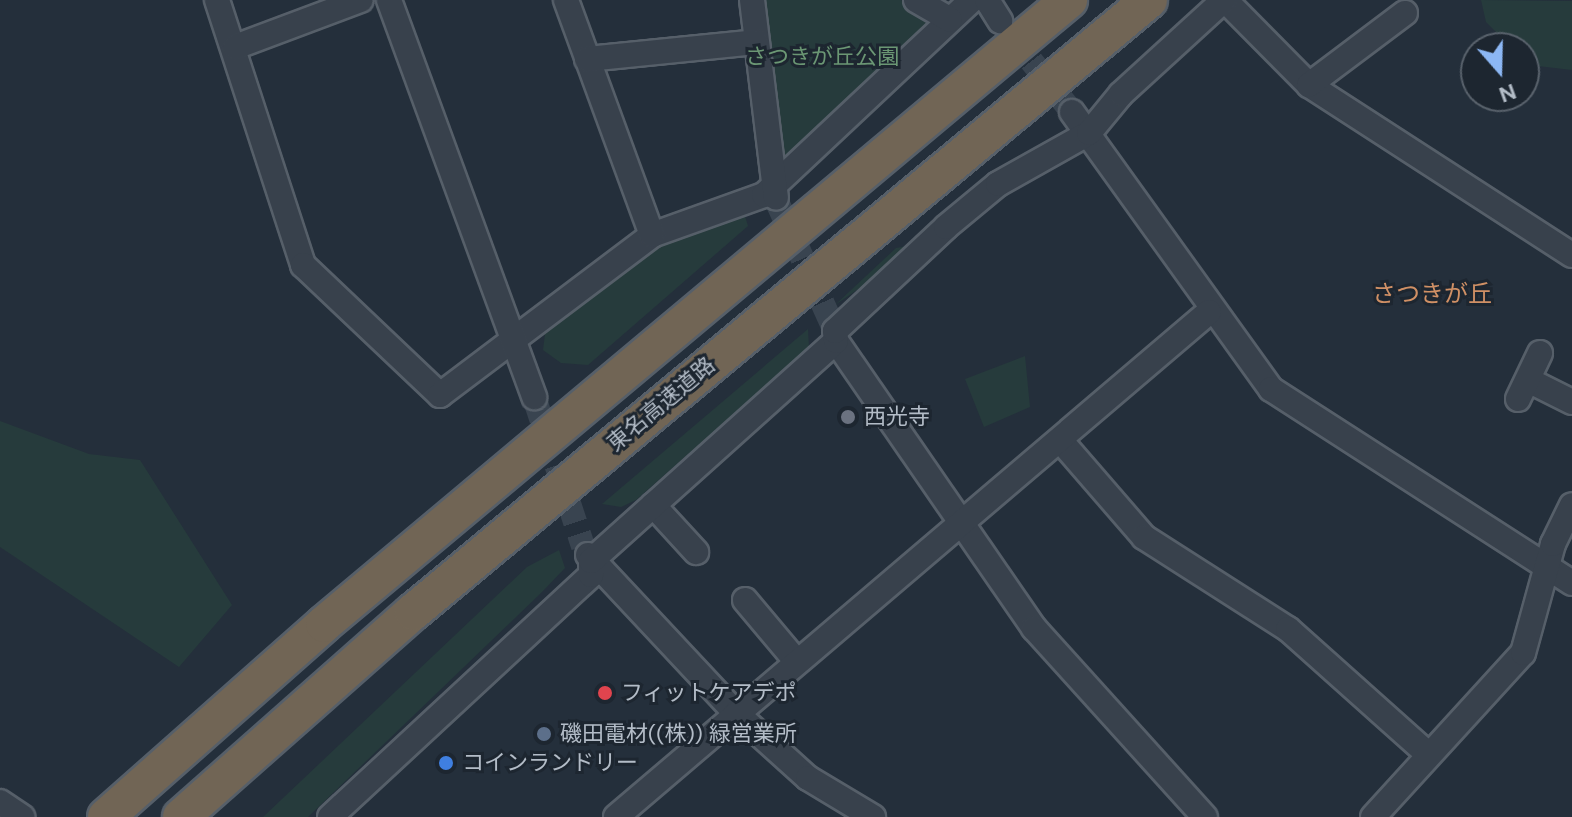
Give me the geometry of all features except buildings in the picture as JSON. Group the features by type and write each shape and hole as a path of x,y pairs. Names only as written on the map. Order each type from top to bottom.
{"highway":[{"path":"106,817 336,614 1069,0"},
{"name":"東名高速道路","path":"181,817 413,612 1149,0"},
{"path":"218,817 413,612"}],"street":[{"path":"217,0 235,47 303,265 440,395 652,235 775,196 972,0"},
{"path":"235,47 361,0"},
{"path":"389,0 534,397"},
{"path":"566,0 652,235"},
{"path":"752,0 775,196"},
{"path":"916,0 950,20"},
{"path":"987,0 1000,21"},
{"path":"1205,817 1034,628 965,522 836,341 835,331 946,227 998,184 1089,133 1121,94 1225,0 1309,85 1572,255"},
{"path":"1309,85 1405,13"},
{"path":"587,59 756,42"},
{"path":"1072,112 1209,312 1271,389 1572,583"},
{"path":"617,816 1209,312"},
{"path":"587,554 653,505 836,341"},
{"path":"1540,353 1524,390 1572,402"},
{"path":"1060,440 1144,537 1288,629 1428,754"},
{"path":"653,505 696,552"},
{"path":"1373,817 1523,653 1550,570 1553,544 1572,505"},
{"path":"587,554 736,713 808,778 873,817"},
{"path":"330,817 591,575 587,554"},
{"path":"745,600 797,662"},
{"path":"0,802 22,817"}],"green space":[{"name":"さつきが丘公園","path":"759,0 901,0 939,24 781,172"},
{"path":"1481,0 1572,1 1572,70 1540,66 1540,32 1496,32 1486,22"},
{"path":"745,216 748,226 588,365 561,363 543,350 545,334 660,244"},
{"path":"907,246 892,266 835,305 896,248"},
{"path":"808,329 809,348 636,500 621,507 602,504"},
{"path":"1025,356 1030,407 984,427 965,379"},
{"path":"0,421 89,454 140,460 232,605 179,667 0,547"},
{"path":"559,550 565,568 308,817 263,817 527,567"}],"tunnel":[{"path":"1009,33 1072,112"},
{"path":"778,204 835,331"},
{"path":"534,397 583,546"}],"place":[{"name":"西光寺","path":"848,417"},
{"name":"フィットケアデポ","path":"605,693"},
{"name":"磯田電材((株)) 緑営業所","path":"544,734"},
{"name":"コインランドリー","path":"446,763"}],"district":[{"name":"さつきが丘","path":"1432,294"}]}
